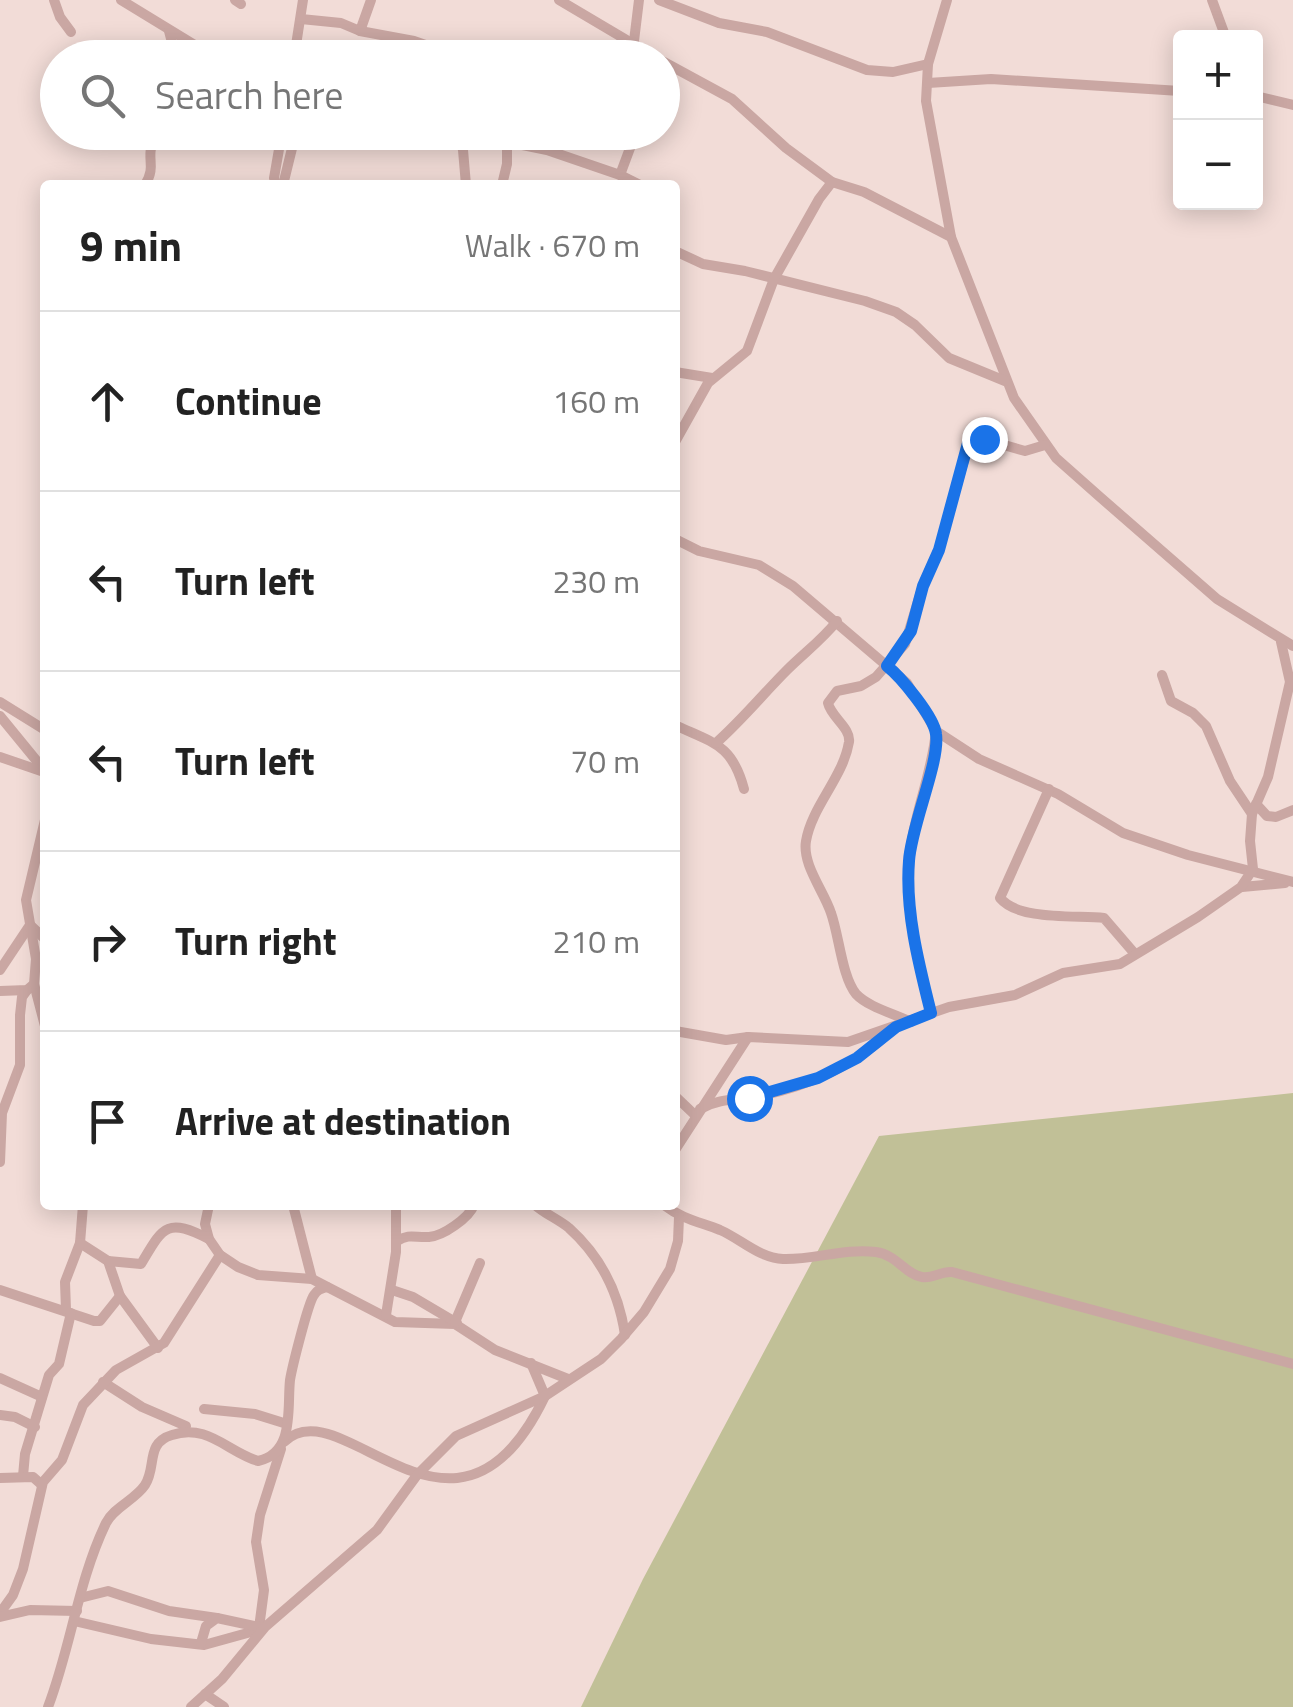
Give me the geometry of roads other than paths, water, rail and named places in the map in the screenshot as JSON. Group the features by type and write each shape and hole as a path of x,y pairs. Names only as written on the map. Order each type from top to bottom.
{"street":[{"path":"54,0 60,17 72,32"},
{"path":"121,0 185,40"},
{"path":"297,40 303,0"},
{"path":"360,31 371,0"},
{"path":"559,0 632,40"},
{"path":"634,40 640,0"},
{"path":"659,0 719,22 767,32 867,70 892,72 928,64"},
{"path":"947,0 928,64 926,101 951,237 1005,381 1045,445 1217,599 1293,646"},
{"path":"1212,0 1223,30"},
{"path":"301,18 341,22 360,31 409,40"},
{"path":"169,31 171,40"},
{"path":"680,72 732,99 786,148 832,182 864,192 951,237"},
{"path":"928,83 991,78 1173,90"},
{"path":"1263,98 1293,105"},
{"path":"147,180 152,166 149,150"},
{"path":"275,180 279,150"},
{"path":"281,180 290,150"},
{"path":"462,150 465,180"},
{"path":"503,180 506,150"},
{"path":"546,150 630,180"},
{"path":"620,175 629,150"},
{"path":"680,433 712,378 747,351 774,279 832,182"},
{"path":"680,254 704,264 865,301 896,312 916,325 949,358 1005,381"},
{"path":"680,373 712,378"},
{"path":"911,1022 863,999 853,989 834,920 808,864 806,849 812,823 849,740 848,733 830,712 829,700 838,691 866,683 887,666 911,631 970,439 976,437 1025,451 1045,445"},
{"path":"680,542 699,551 759,565 837,621 907,683 936,731 995,767 1049,789 1123,833 1188,855 1293,882"},
{"path":"716,743 787,670 813,650 837,621"},
{"path":"1281,642 1293,660"},
{"path":"680,1032 726,1040 748,1037 848,1042 931,1013 1015,995 1063,973 1115,965 1241,887 1253,869 1250,841 1254,809 1268,777 1290,682 1281,642"},
{"path":"1162,675 1172,701 1206,726 1230,781 1254,809 1276,818 1293,810"},
{"path":"0,702 40,727"},
{"path":"0,716 40,765"},
{"path":"680,726 716,743 736,762 744,789"},
{"path":"931,1013 913,922 908,862 936,731"},
{"path":"0,757 40,769"},
{"path":"1049,789 1000,898 1006,905 1052,916 1104,918 1135,954"},
{"path":"0,1162 2,1113 20,1064 22,997 36,980 26,900 40,865"},
{"path":"1241,887 1293,882"},
{"path":"30,924 40,935"},
{"path":"0,970 30,924"},
{"path":"0,991 36,980"},
{"path":"698,1113 720,1100 764,1095 818,1078 857,1058 896,1027"},
{"path":"680,1142 748,1037"},
{"path":"680,1100 698,1113"},
{"path":"24,1476 24,1454 49,1375 58,1366 68,1311 66,1282 80,1244 83,1210"},
{"path":"208,1210 205,1224 209,1240 220,1255 258,1275 312,1279 406,1325 459,1325"},
{"path":"294,1210 312,1279"},
{"path":"386,1315 397,1241 396,1210"},
{"path":"397,1241 413,1235 432,1237 473,1210"},
{"path":"542,1210 570,1229 599,1264 620,1306 625,1335"},
{"path":"671,1210 774,1258 881,1252 895,1257 917,1276 926,1278 952,1272 1293,1364"},
{"path":"191,1707 240,1659 261,1628 376,1530 417,1475 456,1436 544,1396 601,1359 625,1335 670,1269 678,1240 679,1216"},
{"path":"80,1244 108,1261 142,1264 154,1240 169,1228 182,1227 209,1240"},
{"path":"0,1615 23,1569 42,1485 62,1460 83,1405 120,1367 158,1348 220,1255"},
{"path":"108,1261 120,1296 158,1348"},
{"path":"459,1325 480,1263"},
{"path":"261,1628 264,1590 256,1542 258,1523 287,1424 290,1380 300,1336 312,1299 327,1287"},
{"path":"0,1290 86,1320 100,1320 120,1296"},
{"path":"392,1290 413,1296 495,1350 568,1379"},
{"path":"48,1707 107,1521 145,1485 152,1451 159,1442 171,1435 204,1434 258,1461 268,1458 298,1432 329,1436 417,1475 459,1478 481,1474 535,1417 544,1396 531,1362"},
{"path":"0,1378 42,1397"},
{"path":"103,1382 142,1407 186,1426"},
{"path":"204,1409 256,1414 287,1424"},
{"path":"0,1415 34,1426"},
{"path":"0,1478 37,1478 42,1485"},
{"path":"80,1598 108,1591 169,1611 261,1628"},
{"path":"0,1615 30,1610 76,1616 150,1639 181,1644 218,1643 261,1628"},
{"path":"200,1643 206,1626 218,1618"},
{"path":"205,1694 224,1707"}]}
